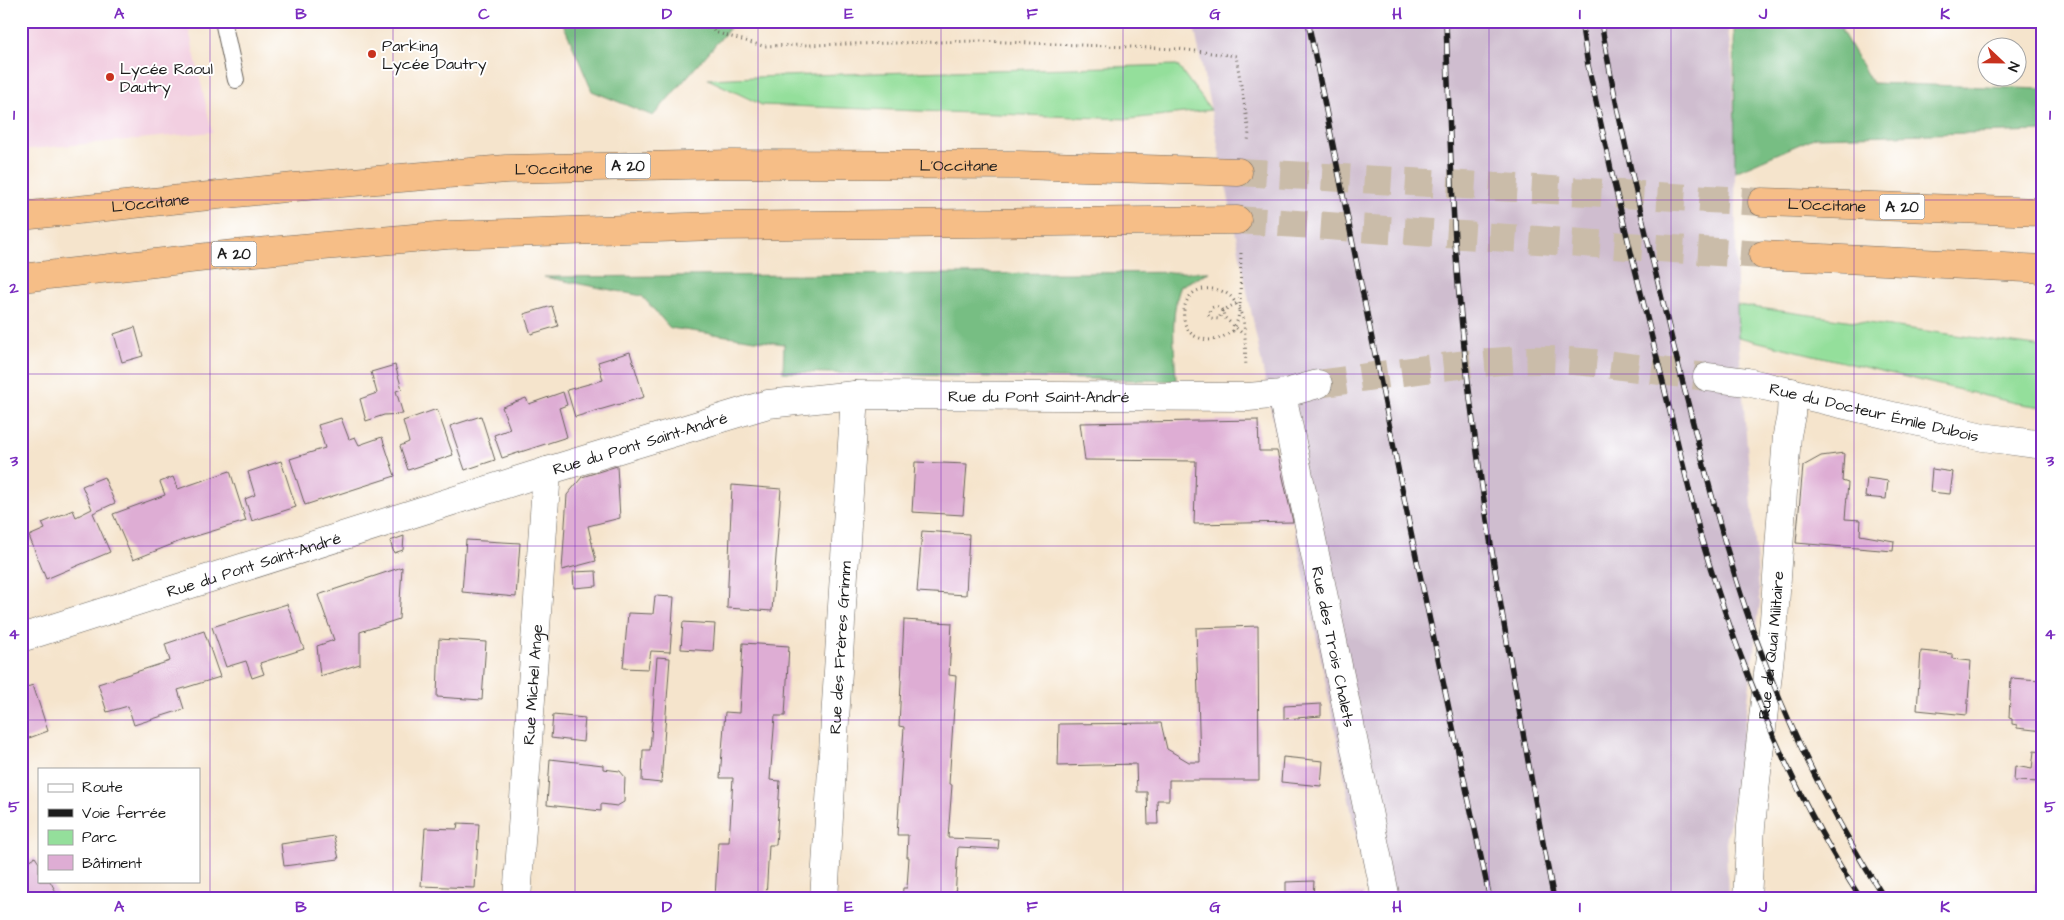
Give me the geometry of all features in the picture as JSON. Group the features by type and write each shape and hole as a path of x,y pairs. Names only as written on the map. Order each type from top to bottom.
{"highway":[{"name":"L'Occitane","path":"21,216 294,187 506,170 731,164 1019,165 1238,172"},
{"name":"L'Occitane","path":"1762,202 2043,212"},
{"name":"A 20","path":"21,278 234,254 447,235 716,226 1236,220"},
{"path":"1763,255 2043,269"}],"street":[{"name":"Rue du Docteur Émile Dubois","path":"1707,378 1747,382 1983,437 2043,445"},
{"name":"Rue du Pont Saint-André","path":"21,638 547,471 768,404 855,395 1248,397 1282,394 1318,384"},
{"name":"Rue du Quai Militaire","path":"1746,899 1751,826 1774,620 1787,435 1791,415 1792,392"},
{"name":"Rue des Trois Chalets","path":"1282,394 1386,899"},
{"name":"Rue des Frères Grimm","path":"824,899 855,395"},
{"name":"Rue Michel Ange","path":"517,899 547,471"}],"lane":[{"path":"223,21 236,80"}],"path":[{"path":"710,21 714,32 763,46 982,41 1178,49"},
{"path":"1244,334 1224,317 1224,311 1220,307 1215,306 1211,308 1208,315 1210,318 1219,319 1222,312 1239,303 1239,312 1238,319 1233,331 1218,340 1192,336 1186,326 1184,306 1192,294 1203,290 1218,289 1232,296 1235,304 1239,312 1243,319 1244,334"}],"shaded area":[{"name":"Lycée Raoul Dautry","path":"21,21 187,21 212,132 21,150"},
{"path":"1193,21 1727,21 1733,71 1738,337 1760,602 1745,724 1726,843 1728,899 1369,899"}],"green space":[{"path":"562,21 736,21 653,116 592,91"},
{"path":"1734,21 1847,21 1841,30 1872,83 2043,89 2043,131 1816,137 1735,172"},
{"path":"1177,65 1211,110 1129,119 762,105 708,79 825,75"},
{"path":"1209,272 1181,286 1177,297 1174,321 1176,381 783,372 784,344 670,328 642,296 544,277"},
{"path":"1737,305 2043,347 2043,407 2015,403 1738,337"}],"building":[{"path":"552,306 558,326 531,334 524,314"},
{"path":"135,327 143,356 122,362 114,334"},
{"path":"630,352 644,397 575,417 567,390 603,380 598,362"},
{"path":"395,365 402,389 396,391 403,414 384,415 366,421 360,399 377,393 371,372"},
{"path":"563,392 567,405 559,408 567,437 502,458 494,435 510,429 502,407 526,398 529,404"},
{"path":"437,409 453,455 408,470 400,446 409,442 403,421"},
{"path":"481,416 495,460 465,470 450,426"},
{"path":"341,418 349,439 355,437 359,445 382,437 395,476 305,505 290,459 325,448 318,425"},
{"path":"1258,420 1259,451 1277,451 1293,522 1194,524 1196,461 1085,460 1080,423"},
{"path":"1844,453 1842,481 1848,483 1845,519 1861,520 1860,535 1894,541 1893,551 1796,543 1803,466 1821,456"},
{"path":"281,461 296,507 252,521 245,499 255,495 248,472"},
{"path":"915,462 967,464 963,515 912,512"},
{"path":"617,466 620,518 588,526 596,561 562,570 567,495 582,477"},
{"path":"1932,469 1953,472 1950,494 1930,492"},
{"path":"230,471 246,521 183,540 133,560 113,514 165,495 160,482 173,477 178,489"},
{"path":"104,477 115,503 93,513 110,552 46,579 29,536 45,529 42,523 73,510 76,517 92,509 82,486"},
{"path":"1867,478 1888,481 1886,499 1865,497"},
{"path":"732,485 781,489 772,611 727,608"},
{"path":"922,531 969,534 966,595 917,592"},
{"path":"404,536 403,550 394,553 390,541"},
{"path":"466,540 520,543 516,597 462,592"},
{"path":"402,567 399,619 360,632 360,664 320,676 317,646 334,640 318,595"},
{"path":"596,571 597,586 574,588 573,572"},
{"path":"655,596 674,597 670,652 651,651 648,669 623,668 628,613 653,614"},
{"path":"287,604 304,649 260,663 264,674 252,678 246,661 226,667 212,627"},
{"path":"904,620 952,623 949,675 956,676 949,784 952,785 948,838 999,840 998,849 958,847 955,899 902,899 903,888 907,888 909,857 907,857 908,835 897,835 904,727 899,726"},
{"path":"683,622 715,624 713,651 681,649"},
{"path":"1258,626 1259,780 1169,780 1169,800 1157,800 1158,824 1148,824 1147,792 1137,792 1136,764 1058,766 1059,724 1161,723 1167,749 1189,762 1200,762 1196,628"},
{"path":"204,631 220,677 178,690 184,709 134,725 128,706 107,712 98,684 170,661 165,644"},
{"path":"439,639 486,642 482,700 437,697"},
{"path":"743,643 789,646 785,716 775,716 770,780 780,781 776,845 769,845 766,899 715,899 718,842 729,842 733,778 720,778 725,712 739,713"},
{"path":"1921,651 1953,654 1953,659 1971,661 1967,715 1917,710"},
{"path":"657,657 670,658 661,783 642,781 643,750 650,750"},
{"path":"2041,658 2043,731 2017,728 2017,725 2012,724 2012,719 2009,718 2011,678 2040,680"},
{"path":"33,685 48,731 21,741 21,689"},
{"path":"1321,704 1321,716 1284,719 1284,706"},
{"path":"553,715 585,718 583,742 551,738"},
{"path":"2034,751 2043,752 2043,782 2014,781 2015,766 2032,769"},
{"path":"1283,757 1323,761 1321,786 1281,782"},
{"path":"550,759 603,765 603,769 620,771 625,777 624,802 617,806 601,804 601,811 547,805"},
{"path":"458,823 479,824 475,888 421,886 425,828 457,829"},
{"path":"334,836 339,859 284,866 281,844"},
{"path":"35,857 38,862 38,882 51,882 60,899 21,899 21,866"},
{"path":"1314,881 1313,898 1286,897 1286,882"},
{"path":"2035,883 2043,884 2043,899 2034,899"},
{"path":"1363,893 1363,899 1325,899 1325,894"}],"tunnel":[{"path":"1238,172 1762,202"},
{"path":"1237,220 1763,255"},
{"path":"1318,384 1445,367 1522,360 1614,365 1707,377"}],"railway":[{"path":"1308,21 1411,533 1490,899"},
{"path":"1446,21 1454,218 1458,283 1468,382 1496,578 1554,899"},
{"path":"1581,21 1588,65 1613,179 1700,534 1715,582 1748,676 1788,768 1810,813 1861,899"},
{"path":"1601,21 1625,143 1653,264 1731,564 1768,670 1812,771 1847,836 1885,899"}],"place":[{"name":"Parking Lycée Dautry","path":"372,54"},
{"name":"Lycée Raoul Dautry","path":"110,77"}]}
